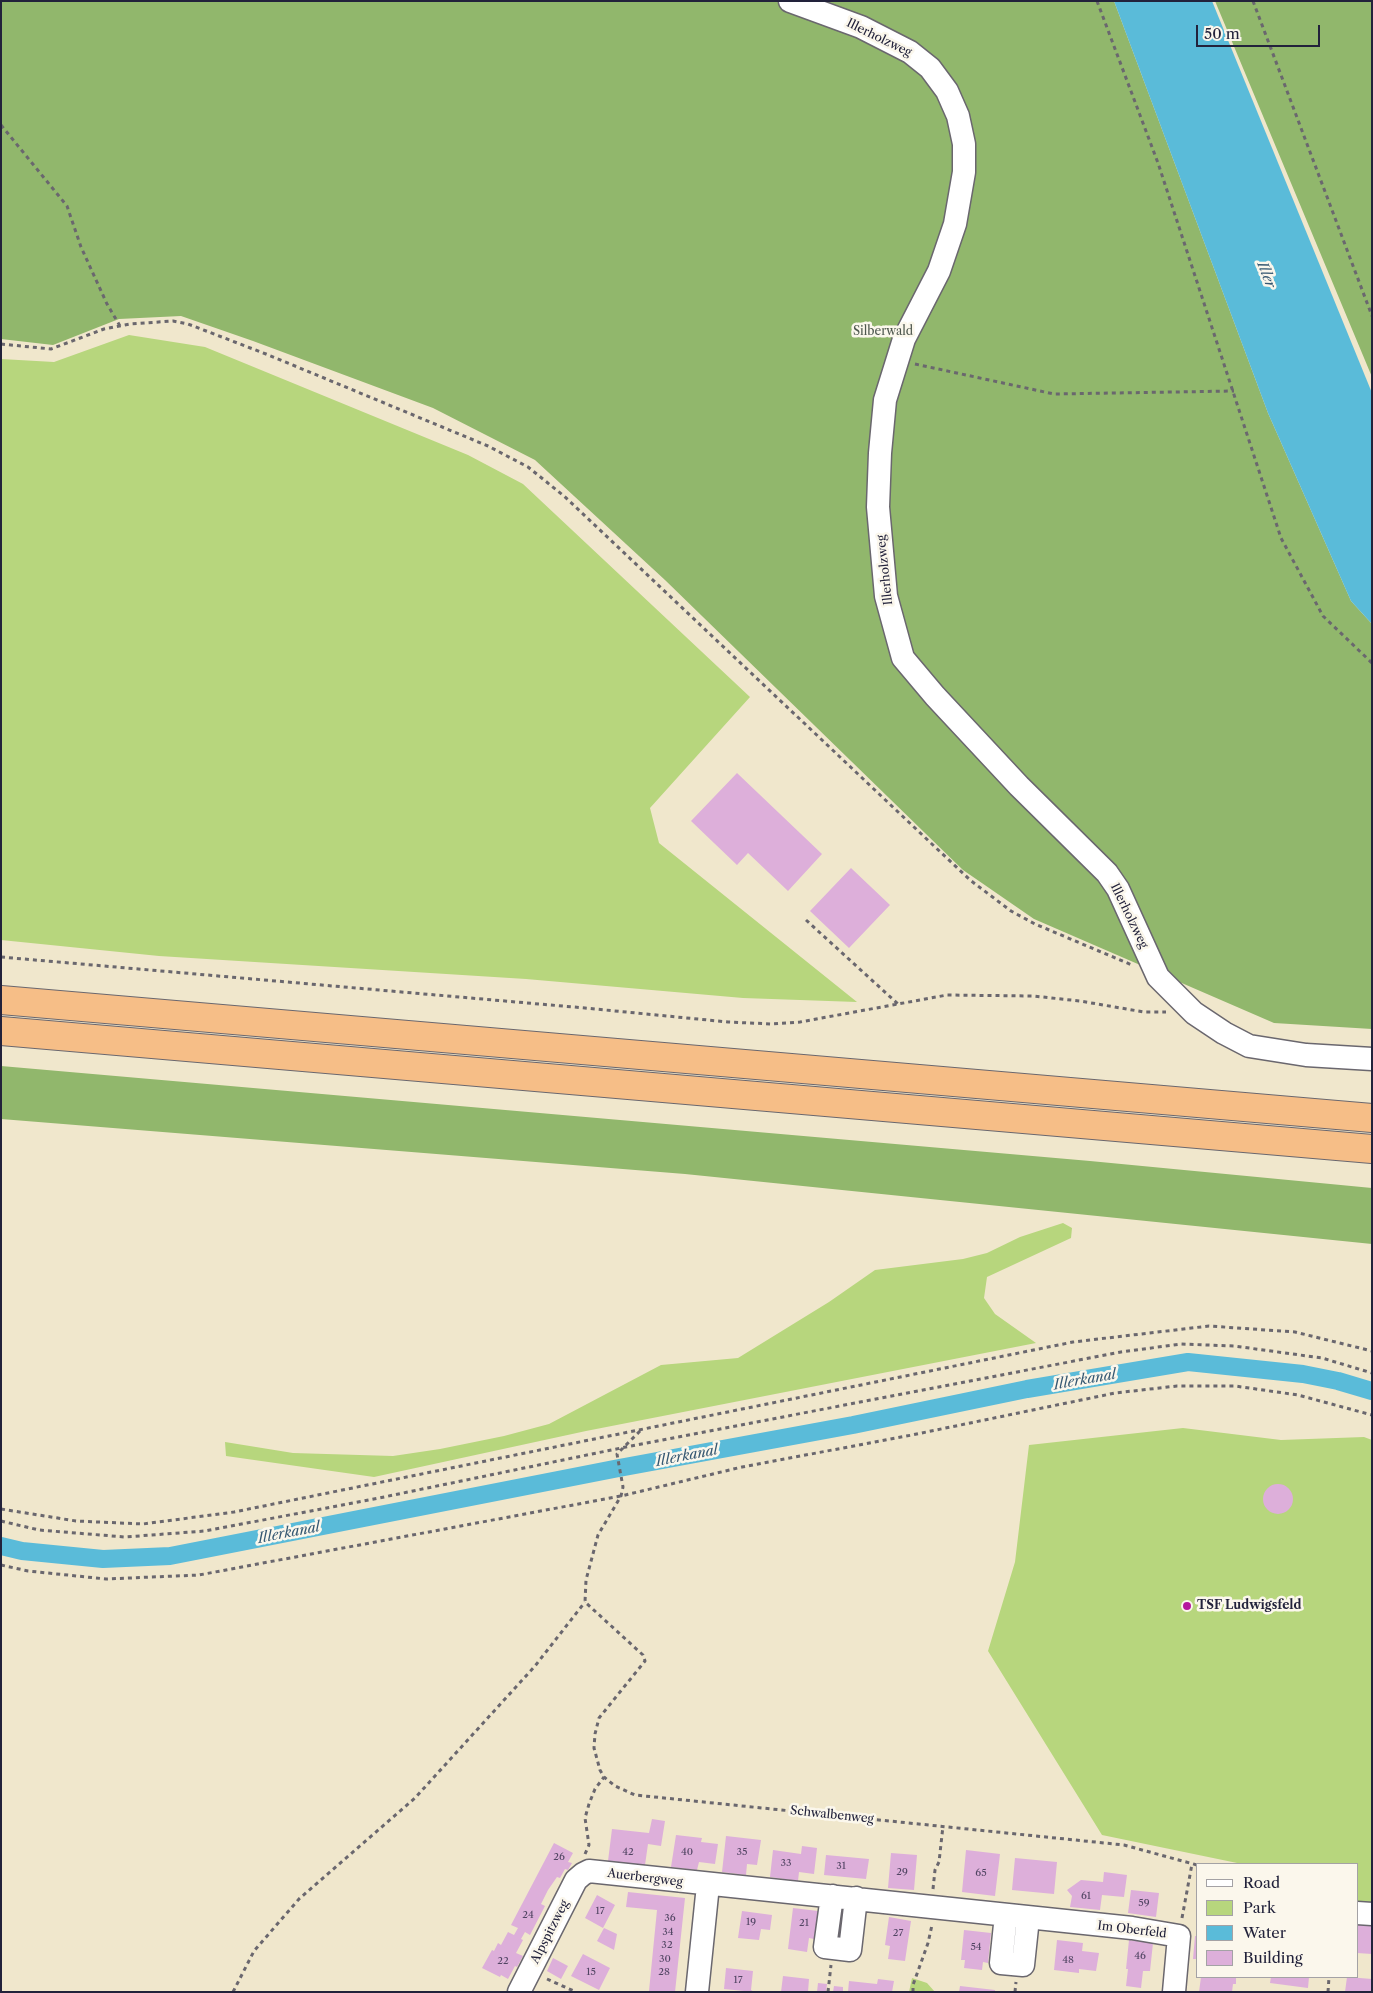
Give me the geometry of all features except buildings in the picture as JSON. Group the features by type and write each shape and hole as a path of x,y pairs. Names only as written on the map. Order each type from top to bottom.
{"highway":[{"path":"1,1000 1372,1118"},
{"path":"1,1031 1372,1149"}],"street":[{"name":"Illerholzweg","path":"790,1 861,27 910,52 930,68 947,91 958,116 964,144 964,172 955,224 939,271 904,339 885,400 880,453 878,507 886,596 903,658 935,696 1019,786 1107,873 1118,889 1158,977 1194,1013 1224,1034 1249,1046 1306,1055 1372,1058"},
{"name":"Auerbergweg","path":"582,1874 589,1871 708,1885 856,1898 932,1907"},
{"name":"Alpspitzweg","path":"519,1992 576,1880 582,1874"},
{"path":"697,1992 708,1885"},
{"path":"832,1896 825,1947 850,1950 856,1898"},
{"name":"Im Oberfeld","path":"932,1907 1132,1928 1179,1936 1174,1992"},
{"path":"1358,1912 1372,1914"},
{"path":"1006,1915 1001,1963 1023,1965 1028,1918"}],"path":[{"path":"1097,1 1158,163 1281,538 1323,616 1372,663"},
{"path":"1252,1 1372,316"},
{"path":"1,125 67,206 81,247 107,304 120,326"},
{"path":"1,344 51,349 104,329 120,326 173,321 188,324 266,354 479,442 528,467 564,496 970,880 1011,911 1036,924 1158,977"},
{"path":"897,360 1054,394 1234,391"},
{"path":"806,920 899,1005"},
{"path":"1,957 728,1022 772,1024 800,1022 947,995 1033,996 1080,1001 1144,1012 1194,1013"},
{"path":"1,1509 76,1521 152,1523 234,1512 1073,1342 1209,1326 1295,1332 1372,1351"},
{"path":"1,1521 39,1530 126,1537 205,1531 379,1498 621,1448 1121,1352 1181,1344 1234,1346 1322,1358 1372,1373"},
{"path":"1,1565 28,1571 106,1579 199,1575 621,1496 742,1467 912,1435 1115,1392 1177,1386 1235,1386 1298,1395 1372,1416"},
{"path":"233,1992 254,1951 299,1898 415,1798 535,1666 585,1602 586,1580 598,1534 621,1496 623,1487 617,1454 641,1429"},
{"path":"582,1874 580,1864 589,1845 585,1818 595,1789 604,1777 594,1748 598,1718 645,1661 643,1655 585,1602"},
{"name":"Schwalbenweg","path":"604,1777 621,1790 635,1795 1124,1845 1196,1865"},
{"path":"913,1992 913,1985 933,1924 932,1907 943,1826"},
{"path":"1179,1936 1192,1864"},
{"path":"828,1992 832,1948"},
{"path":"529,1971 576,1992"},
{"path":"1328,1992 1329,1978"}],"green space":[{"name":"Silberwald","path":"1,1 1114,1 1268,413 1351,601 1372,624 1372,1029 1274,1023 1034,919 963,870 665,580 535,460 433,408 181,316 119,319 53,345 1,339"},
{"path":"1215,1 1372,1 1372,377"},
{"path":"129,335 205,347 468,455 523,484 750,697 650,808 659,843 857,1002 743,998 526,979 159,956 1,940 1,359 54,362"},
{"path":"1,1066 1090,1161 1372,1188 1372,1244 685,1174 1,1119"},
{"path":"1063,1223 1072,1228 1071,1238 987,1277 984,1298 995,1314 1036,1343 586,1431 374,1477 226,1456 225,1442 293,1453 393,1456 504,1436 549,1424 661,1365 738,1358 829,1302 875,1270 963,1259 987,1253 1020,1237"},
{"name":"TSF Ludwigsfeld","path":"1183,1428 1281,1440 1364,1437 1372,1440 1372,1906 1358,1905 1358,1863 1237,1863 1102,1835 988,1651 1015,1562 1029,1445"},
{"path":"912,1978 927,1983 935,1992 909,1992"}],"water":[{"name":"Iller","path":"1114,1 1212,1 1372,393 1372,624 1351,601 1268,413"}],"waterway":[{"name":"Illerkanal","path":"1,1546 22,1551 103,1559 170,1556 619,1468 853,1425 1027,1389 1188,1362 1303,1374 1338,1381 1372,1391"}],"place":[{"name":"TSF Ludwigsfeld","path":"1187,1606"}]}
